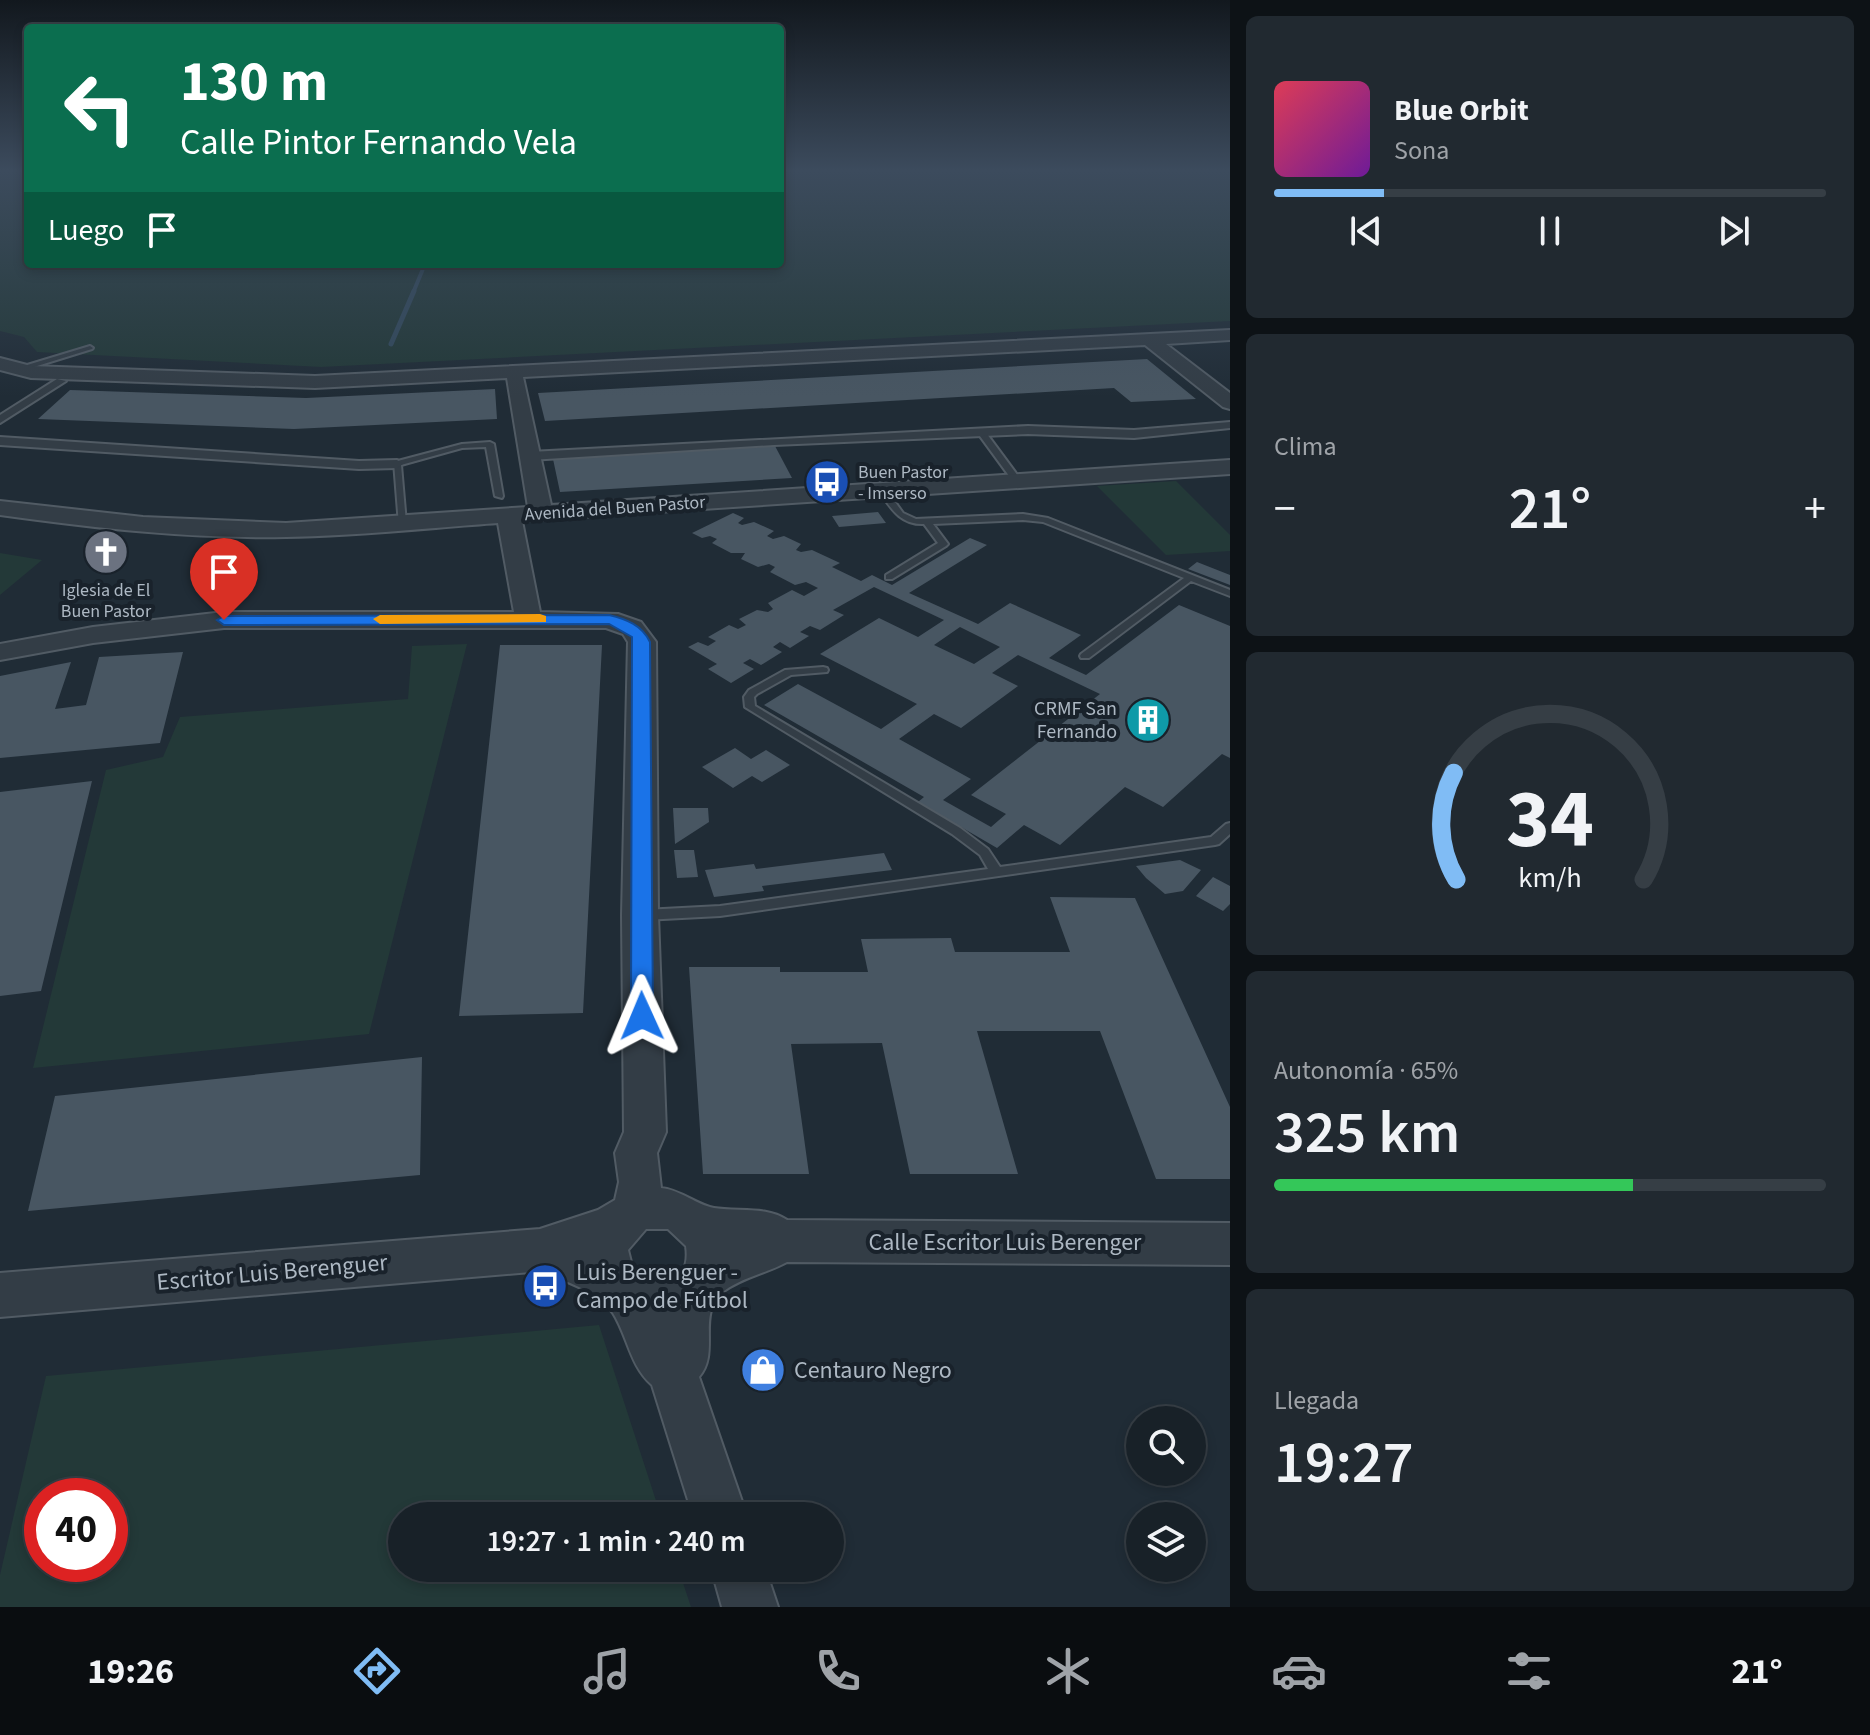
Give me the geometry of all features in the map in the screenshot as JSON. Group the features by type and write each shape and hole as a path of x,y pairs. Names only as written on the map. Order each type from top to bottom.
{"street":[{"path":"0,381 307,391 1154,343 1230,335"},
{"path":"1154,343 1230,403"},
{"path":"9,367 315,382 1154,343 1230,343"},
{"path":"515,380 541,513"},
{"path":"0,420 61,381"},
{"path":"530,456 981,432 1134,434 1230,425"},
{"path":"0,441 359,465 397,464"},
{"name":"Avenida del Buen Pastor","path":"0,508 100,522 182,529 286,530 402,523 504,506 541,513 1230,467"},
{"path":"504,506 528,619"},
{"path":"0,652 93,635 224,620 609,620 632,628 642,642 640,915 645,1132 636,1153 641,1182 627,1216 610,1235 605,1252 607,1269 658,1358 672,1370 715,1502"},
{"path":"645,1132 654,1149 656,1172 667,1196 708,1242 711,1259 703,1283 688,1307 683,1327 686,1355 672,1370"},
{"path":"627,1216 652,1207 669,1209 692,1221"},
{"name":"Escritor Luis Berenguer","path":"0,1295 545,1250 562,1239 602,1232 627,1216"},
{"name":"Calle Escritor Luis Berenger","path":"692,1221 768,1232 779,1241 1230,1244"},
{"name":"Calle Escritor Luis Berenger","path":"703,1283 722,1265 769,1250 779,1241"},
{"name":"Escritor Luis Berenguer","path":"545,1250 564,1261 583,1264 601,1272 622,1291"},
{"path":"622,1291 647,1305 665,1306 683,1301 703,1283"},
{"path":"742,1582 750,1607"}],"lane":[{"path":"9,367 90,348"},
{"path":"981,432 1018,482"},
{"path":"402,523 397,464 462,446 490,444 504,506"},
{"path":"882,490 904,518 928,523 1023,517 1045,520 1230,593"},
{"path":"889,577 943,544 928,523"},
{"path":"1085,656 1191,577"},
{"path":"823,670 789,672 753,692 749,697 750,707 956,831 984,852 997,872"},
{"path":"640,915 720,911 1215,841 1230,827"}],"green space":[{"path":"0,247 24,247 24,268 784,268 784,247 1230,247 1230,321 321,367 37,352 24,337 0,331"},
{"path":"1176,481 1230,535 1230,551 1166,555 1097,486"},
{"path":"0,553 42,560 0,595"},
{"path":"467,644 369,1034 33,1068 106,770 163,757 180,717 408,699 412,646"},
{"path":"599,1325 656,1502 388,1502 388,1582 683,1582 691,1607 0,1607 0,1575 46,1376"}],"building":[{"path":"1147,359 1196,399 1131,402 1114,388 545,421 538,393"},
{"path":"495,389 497,419 294,429 38,419 70,390 306,398"},
{"path":"775,446 792,478 560,492 553,459"},
{"path":"878,512 886,523 839,527 832,516"},
{"path":"733,513 744,518 738,523 754,522 774,531 767,536 773,539 784,536 801,544 796,550 812,550 840,563 832,567 861,581 872,575 892,585 970,538 987,545 909,593 978,624 1010,603 1081,635 1049,658 1086,675 1179,605 1230,626 1230,758 1222,754 1163,807 1125,787 1060,845 1024,825 997,848 918,802 924,797 764,705 798,684 881,729 917,704 820,654 879,618 918,637 944,620 874,587 833,610 844,615 820,630 810,626 800,632 809,636 790,648 780,642 773,647 782,652 761,665 750,659 743,663 754,669 731,683 708,669 717,664 688,647 698,642 708,646 716,641 708,637 729,625 738,629 746,625 739,619 757,610 768,612 773,609 768,603 792,590 804,596 818,588 806,582 795,585 770,572 775,567 769,564 758,567 741,559 745,553 731,553 712,543 717,539 710,536 702,538 692,533","holes":["960,627 1000,647 974,664 934,645","1018,655 1100,694 971,795 1006,814 991,827 943,800 971,779 899,739 934,714 961,728 1018,686 992,673"]},
{"path":"1197,562 1230,575 1230,585 1188,569"},
{"path":"500,645 602,645 583,1013 459,1016"},
{"path":"183,652 160,743 0,758 0,676 71,662 55,709 86,705 99,657"},
{"path":"735,748 751,759 766,750 790,765 762,782 752,776 733,788 702,767"},
{"path":"92,781 41,991 0,996 0,792"},
{"path":"673,808 708,808 709,822 675,844"},
{"path":"674,850 694,850 698,877 677,878"},
{"path":"884,853 892,870 762,886 764,891 714,897 705,870 754,864 756,869"},
{"path":"1180,860 1201,870 1183,891 1165,894 1136,866"},
{"path":"1213,877 1230,886 1230,904 1223,911 1196,896"},
{"path":"1050,897 1135,898 1230,1107 1230,1179 1156,1179 1100,1031 977,1031 1018,1174 910,1174 882,1043 791,1044 809,1174 703,1174 689,967 780,967 780,972 868,972 861,939 951,938 955,952 1070,952"},
{"path":"422,1057 420,1175 28,1211 55,1096"}],"waterway":[{"path":"413,293 423,268"},
{"path":"391,344 414,291"}],"slow traffic":[{"path":"380,619 540,619"}],"place":[{"name":"Buen Pastor - Imserso","path":"827,482"},
{"name":"Iglesia de El Buen Pastor","path":"106,552"},
{"name":"CRMF San Fernando","path":"1148,720"},
{"name":"Luis Berenguer - Campo de Fútbol","path":"545,1286"},
{"name":"Centauro Negro","path":"763,1370"}],"route":[{"path":"224,620 609,620 632,628 642,642 642,1016"}]}
